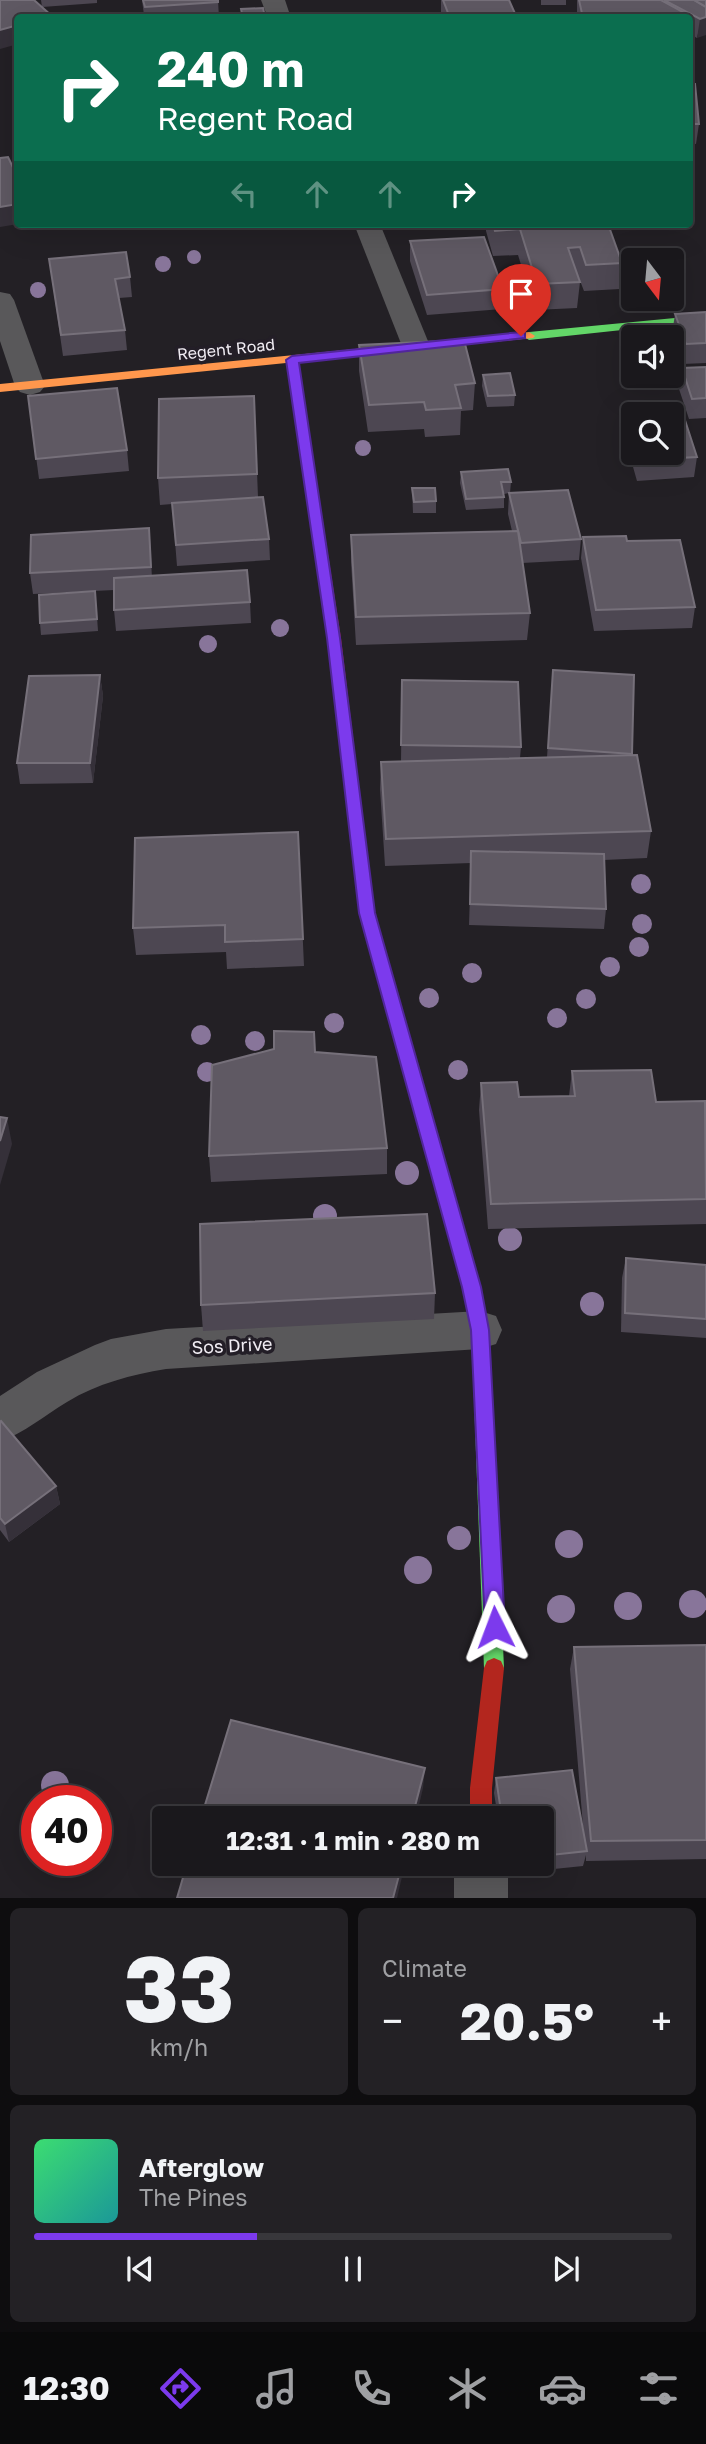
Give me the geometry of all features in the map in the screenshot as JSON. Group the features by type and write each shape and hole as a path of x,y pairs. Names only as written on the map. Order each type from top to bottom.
{"street":[{"path":"370,228 415,346"},
{"path":"0,300 30,386"},
{"name":"Regent Road","path":"0,388 706,318"},
{"path":"292,360 334,638 367,913 471,1287 480,1330 496,1654 481,1806"},
{"name":"Sos Drive","path":"0,1421 53,1386 111,1359 166,1349 480,1330"},
{"path":"481,1876 481,1898"}],"building":[{"path":"0,0 34,0 50,14 14,14 14,26 0,30"},
{"path":"143,0 218,0 218,2 145,7"},
{"path":"443,0 509,0 515,14 448,14"},
{"path":"579,0 661,0 684,14 582,14"},
{"path":"664,0 694,0 706,7 706,17 700,19"},
{"path":"694,0 706,0 706,7"},
{"path":"263,8 264,14 242,14 241,9"},
{"path":"693,84 695,84 699,124 693,124"},
{"path":"8,157 14,170 14,205 0,207 0,158"},
{"path":"494,228 609,228 621,263 586,265 580,247 568,248 580,282 537,284 520,229 495,231"},
{"path":"484,237 503,289 427,295 410,241"},
{"path":"126,252 130,277 115,279 125,330 61,335 49,259"},
{"path":"706,312 706,343 686,344 684,325 679,325 675,314"},
{"path":"464,340 475,383 455,385 461,408 426,410 424,402 369,405 359,345"},
{"path":"706,367 706,398 692,399 684,368"},
{"path":"510,373 515,395 488,396 483,375"},
{"path":"117,388 127,450 36,459 28,396"},
{"path":"254,396 257,474 158,478 159,399"},
{"path":"684,417 697,457 684,458"},
{"path":"508,469 511,482 501,482 504,497 466,499 461,472"},
{"path":"412,488 435,488 436,501 414,502"},
{"path":"568,490 581,539 521,543 509,493"},
{"path":"263,497 269,539 176,545 172,503"},
{"path":"149,528 151,567 30,573 31,535"},
{"path":"518,531 530,613 356,617 351,535"},
{"path":"626,536 627,541 680,540 695,607 596,610 583,537"},
{"path":"247,570 250,602 114,610 114,578"},
{"path":"95,591 97,619 40,623 39,595"},
{"path":"553,670 634,675 632,754 548,748"},
{"path":"100,675 90,763 17,763 29,676"},
{"path":"402,680 518,682 521,747 401,745"},
{"path":"637,755 651,831 386,839 381,762"},
{"path":"298,832 303,939 225,942 225,925 133,928 135,838"},
{"path":"471,851 604,854 606,909 470,904"},
{"path":"274,1031 314,1032 315,1052 376,1057 387,1148 209,1156 212,1065 274,1049"},
{"path":"651,1070 656,1102 705,1101 706,1199 491,1204 481,1083 517,1082 519,1097 575,1096 572,1071"},
{"path":"0,1117 7,1118 0,1141"},
{"path":"427,1214 435,1293 201,1305 200,1224"},
{"path":"626,1258 706,1265 706,1319 625,1313"},
{"path":"1,1421 56,1486 5,1524 0,1518"},
{"path":"706,1645 706,1840 591,1841 574,1647"},
{"path":"231,1720 425,1768 415,1806 205,1806"},
{"path":"572,1770 587,1851 554,1855 554,1806 500,1806 496,1778"},
{"path":"183,1876 399,1876 393,1898 177,1898"}],"traffic: fast":[{"path":"529,336 706,318"},
{"path":"357,827 367,913 424,1118"},
{"path":"483,1399 494,1668"}],"traffic: slow":[{"path":"0,388 529,336"},
{"path":"424,1118 471,1287 480,1330 483,1399"}],"traffic: jam":[{"path":"292,360 334,638 357,827"},
{"path":"481,1806 494,1668"}],"route":[{"path":"495,1627 480,1330 471,1287 367,913 334,638 292,360 521,336"}]}
